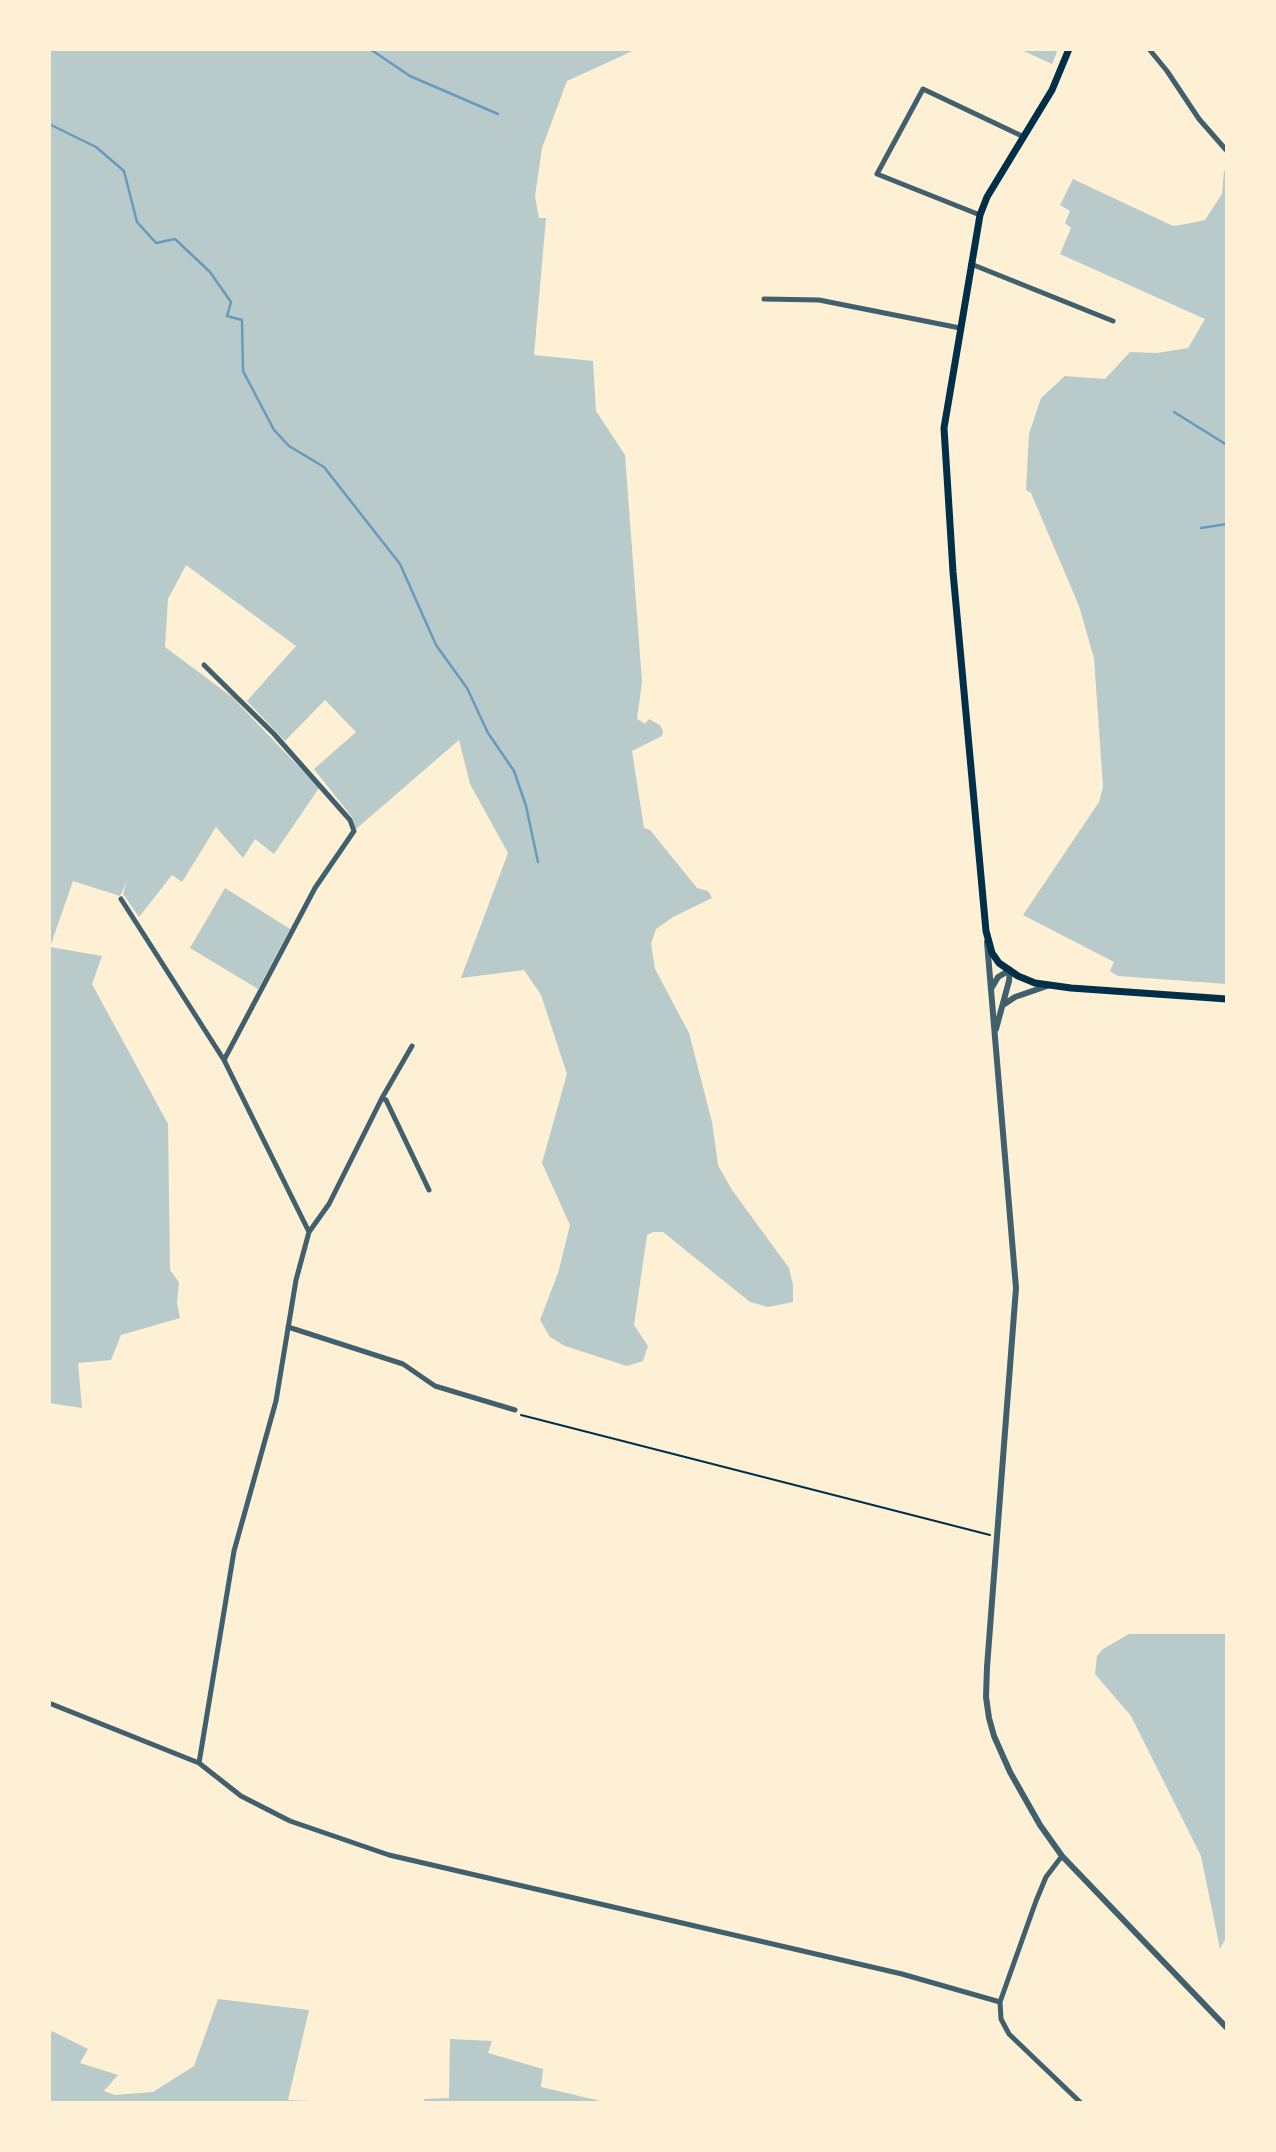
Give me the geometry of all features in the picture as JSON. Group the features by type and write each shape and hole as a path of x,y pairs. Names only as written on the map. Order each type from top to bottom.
{"main road":[{"path":"1069,49 1052,90 987,197 980,215 944,428 986,931 992,953 1010,971 1028,981 1048,985 1227,999"}],"street":[{"path":"1149,49 1199,119 1227,151"},
{"path":"980,215 877,174 923,89 1024,137"},
{"path":"971,264 1113,321"},
{"path":"764,299 819,300 960,328"},
{"path":"204,665 283,743 350,820 354,831 315,888 224,1060"},
{"path":"121,899 224,1060 309,1232"},
{"path":"986,931 1016,1288 986,1687 989,1718 1010,1772 1040,1825 1062,1856 1227,2028"},
{"path":"990,990 998,977 1010,971"},
{"path":"995,1034 1010,971"},
{"path":"1002,1007 1015,998 1048,985"},
{"path":"199,1763 233,1551 276,1401 296,1280 309,1232 330,1204 382,1098 412,1046"},
{"path":"382,1098 386,1100 429,1190"},
{"path":"288,1327 403,1364 435,1387 515,1410"},
{"path":"49,1703 199,1763 242,1796 290,1821 388,1855 902,1974 1000,2002"},
{"path":"1062,1856 1045,1877 1000,2002 1001,2019 1009,2034 1081,2103"}],"path":[{"path":"515,1410 534,1418 996,1536"}],"shaded area":[{"path":"49,49 637,49 567,81 542,148 535,196 539,218 546,218 534,355 593,361 596,411 625,455 642,682 637,719 645,724 649,719 660,725 663,731 662,736 632,751 644,828 650,830 697,888 708,891 712,898 673,917 656,929 651,944 655,969 689,1033 712,1122 718,1165 732,1190 789,1268 793,1302 768,1307 750,1302 663,1232 653,1232 647,1235 634,1325 648,1346 643,1361 627,1366 565,1346 550,1337 540,1320 558,1273 570,1225 542,1163 567,1074 541,995 524,970 461,978 508,853 470,784 459,740 356,829 352,817 314,769 356,732 325,700 285,741 247,701 296,646 186,565 168,599 165,647 232,697 319,788 274,854 255,839 243,858 216,827 182,882 172,875 139,917 123,894 127,881 120,896 73,881 50,947 102,956 92,984 168,1124 170,1270 179,1282 177,1303 180,1318 121,1335 111,1360 78,1363 82,1408 49,1403"},
{"path":"1019,49 1058,49 1052,64"},
{"path":"1224,171 1227,171 1227,984 1118,976 1110,971 1114,962 1023,915 1099,802 1103,787 1094,658 1079,606 1031,493 1026,490 1029,434 1041,398 1065,376 1105,379 1130,352 1157,353 1188,348 1205,319 1060,254 1071,228 1065,223 1070,211 1060,205 1073,179 1173,226 1186,224 1205,220 1222,194"},
{"path":"225,888 290,929 258,989 190,948"},
{"path":"1129,1634 1227,1634 1227,1936 1220,1949 1201,1856 1131,1716 1095,1674 1097,1656 1103,1649"},
{"path":"218,1999 309,2010 288,2100 363,2103 49,2103 49,2037 52,2031 88,2049 80,2063 118,2075 104,2091 115,2095 153,2092 194,2066"},
{"path":"450,2039 492,2041 488,2053 543,2069 541,2087 609,2103 424,2103 424,2099 449,2098"}],"waterway":[{"path":"370,49 410,76 498,114"},
{"path":"49,124 96,147 124,171 137,222 156,243 175,239 210,272 231,302 227,316 242,320 243,371 274,430 289,446 324,467 400,564 436,645 467,688 488,733 514,771 526,806 538,862"},
{"path":"1174,412 1227,445"},
{"path":"1201,528 1227,524"}]}
